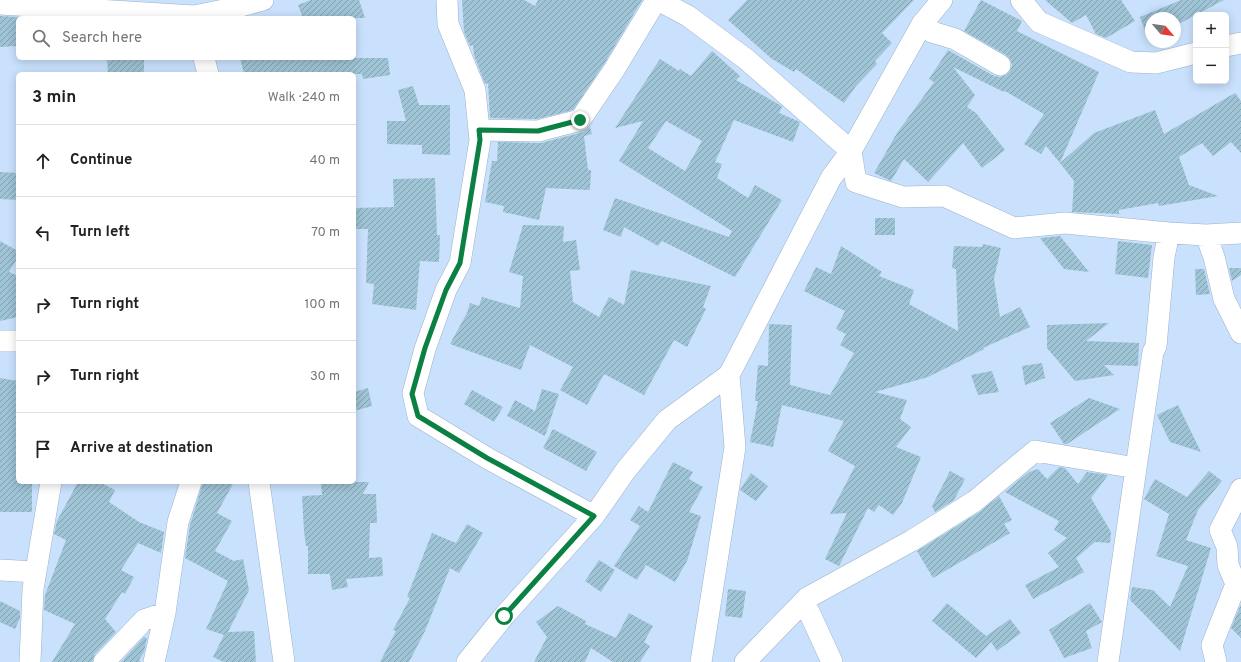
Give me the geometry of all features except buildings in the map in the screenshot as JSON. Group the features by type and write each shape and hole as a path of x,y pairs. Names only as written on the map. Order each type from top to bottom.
{"street":[{"path":"0,4 193,11 234,8 262,0"},
{"path":"446,0 448,24 475,90 480,140 460,263 446,290 425,348 412,394 418,416 487,458 594,516"},
{"path":"479,130 538,131 580,120 614,70 652,7 658,0 688,16 746,59 851,151 856,182 903,197 944,196 1014,228 1065,223 1169,233 1206,235 1241,234"},
{"path":"467,662 504,616 594,516 626,470 667,420 729,375 831,178 851,151 922,24 942,0"},
{"path":"1021,0 1039,22 1130,62 1156,63 1193,54"},
{"path":"922,24 932,32 955,39 1000,65"},
{"path":"1229,45 1241,43"},
{"path":"204,60 208,72"},
{"path":"1108,662 1153,352 1156,346 1164,257 1169,233"},
{"path":"1206,235 1214,257 1224,299 1241,333"},
{"path":"0,341 16,341"},
{"path":"701,662 735,447 729,375"},
{"path":"745,662 804,601 911,541 975,501 1035,451 1136,468"},
{"path":"30,662 33,589 51,484"},
{"path":"154,662 165,612 178,522 190,484"},
{"path":"259,484 284,662"},
{"path":"1216,662 1212,645 1236,584 1228,565 1227,547 1220,530 1241,489"},
{"path":"0,570 36,572"},
{"path":"804,601 832,662"},
{"path":"104,662 144,620 165,612"}],"route":[{"path":"504,616 594,516 487,458 418,416 412,394 425,348 446,290 460,263 480,140 479,130 538,131 580,120"}]}
